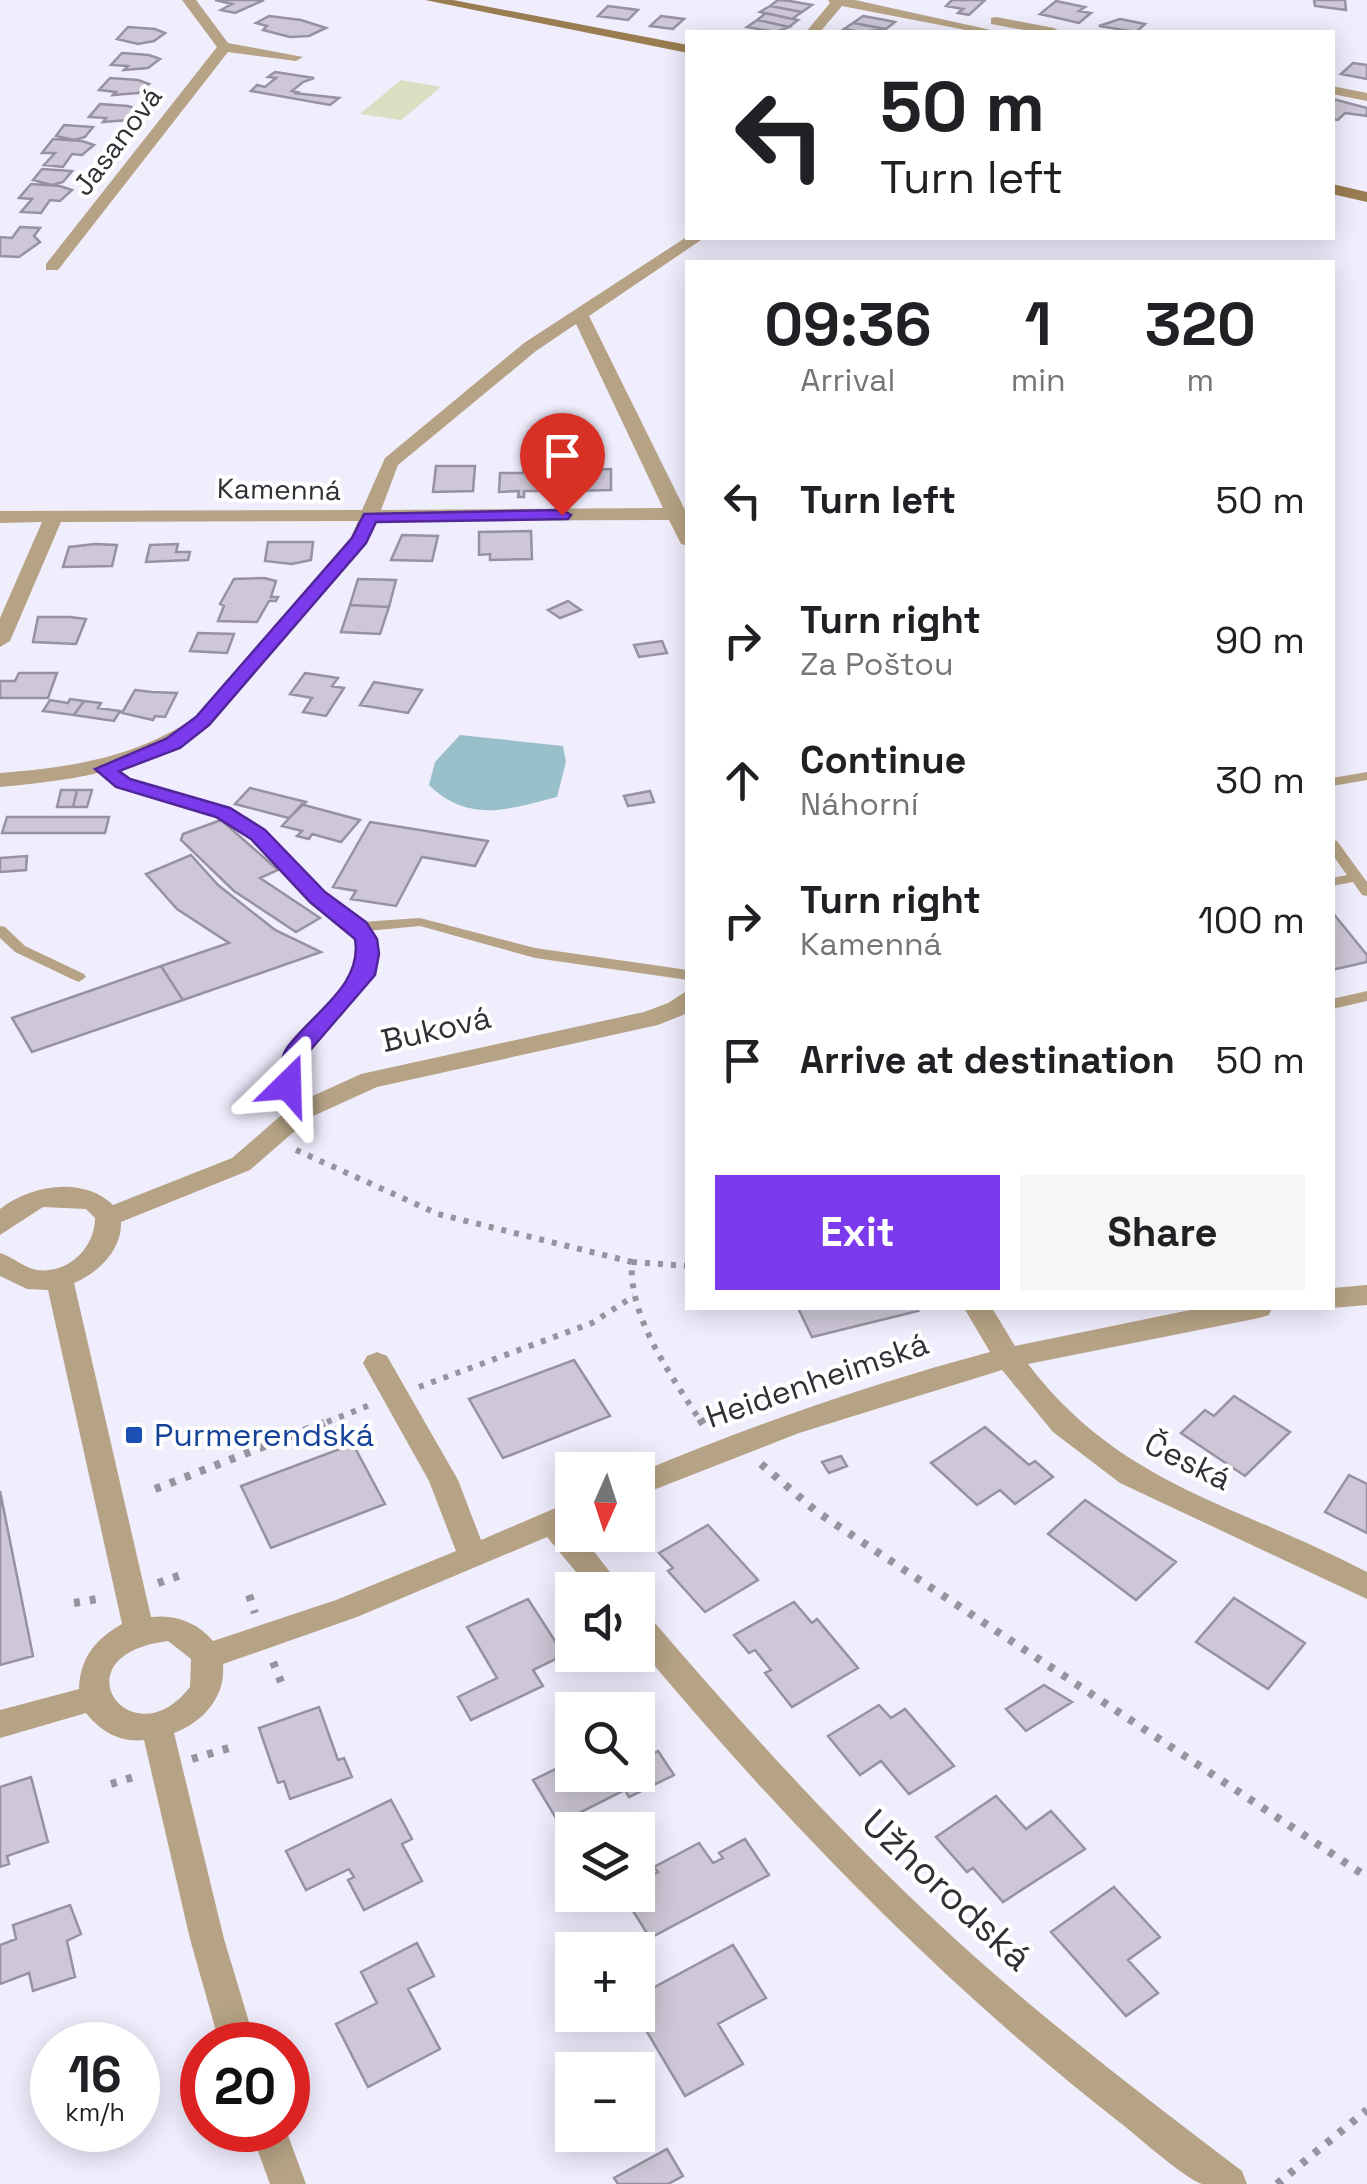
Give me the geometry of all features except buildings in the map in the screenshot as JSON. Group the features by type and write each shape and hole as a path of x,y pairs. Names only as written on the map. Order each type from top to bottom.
{"street":[{"path":"189,0 224,47 296,57"},
{"path":"814,30 837,0 1040,30"},
{"path":"443,1 685,48"},
{"name":"Jasanová","path":"52,267 224,47"},
{"path":"1335,91 1367,97"},
{"path":"1335,190 1367,197"},
{"path":"0,780 105,769 173,744 202,721 360,540 378,481 392,462 530,348 693,240"},
{"path":"580,315 685,532"},
{"name":"Kamenná","path":"0,517 678,514"},
{"path":"0,641 54,516"},
{"name":"Buková","path":"108,1217 241,1164 302,1111 370,1080 649,1019 676,1009 685,1001"},
{"path":"0,1225 14,1210 48,1197 84,1199 108,1217 111,1229 102,1253 76,1272 58,1278 26,1278 0,1263"},
{"path":"58,1278 139,1631"},
{"path":"1335,1298 1367,1295"},
{"name":"Česká","path":"979,1310 1052,1414 1098,1454 1150,1485 1367,1587"},
{"name":"Heidenheimská","path":"655,1478 732,1444 862,1398 1008,1356 1142,1326 1246,1310"},
{"path":"377,1363 443,1480 463,1537 476,1556"},
{"path":"207,1656 287,1633 555,1521"},
{"path":"176,1630 198,1642 207,1656 210,1672 200,1698 176,1718 156,1726 116,1722 102,1712 93,1698 91,1680 98,1662 110,1646 139,1631 176,1630"},
{"name":"Užhorodská","path":"655,1644 803,1813 942,1946 1076,2065 1229,2184"},
{"path":"0,1724 93,1698"},
{"path":"156,1726 207,1939 231,2022"},
{"path":"276,2152 288,2184"}],"lane":[{"path":"105,769 123,783 223,813 258,835 318,897 358,927 368,954 364,975 305,1041 290,1064 289,1093 302,1111"},
{"path":"1335,781 1367,776"},
{"path":"1335,848 1367,892"},
{"path":"1335,881 1356,877"},
{"path":"358,927 420,922 536,953 685,976"},
{"path":"0,930 20,949 78,977"},
{"path":"1335,1003 1367,996"}],"path":[{"path":"272,1138 372,1188 438,1214 632,1262 685,1266"},
{"path":"632,1262 628,1274 636,1301 675,1378 732,1444 798,1498 1367,1877"},
{"path":"1278,2184 1367,2110"}],"green space":[{"path":"401,80 441,87 401,120 360,114"}],"water":[{"path":"460,735 563,746 566,762 557,797 490,810 459,805 444,797 429,785 435,762"}],"place":[{"name":"Purmerendská","path":"134,1435"}],"route":[{"path":"288,1085 295,1053 364,975 366,939 358,927 318,897 258,835 223,813 123,783 105,769 173,744 202,721 360,540 370,517 562,515"}]}
